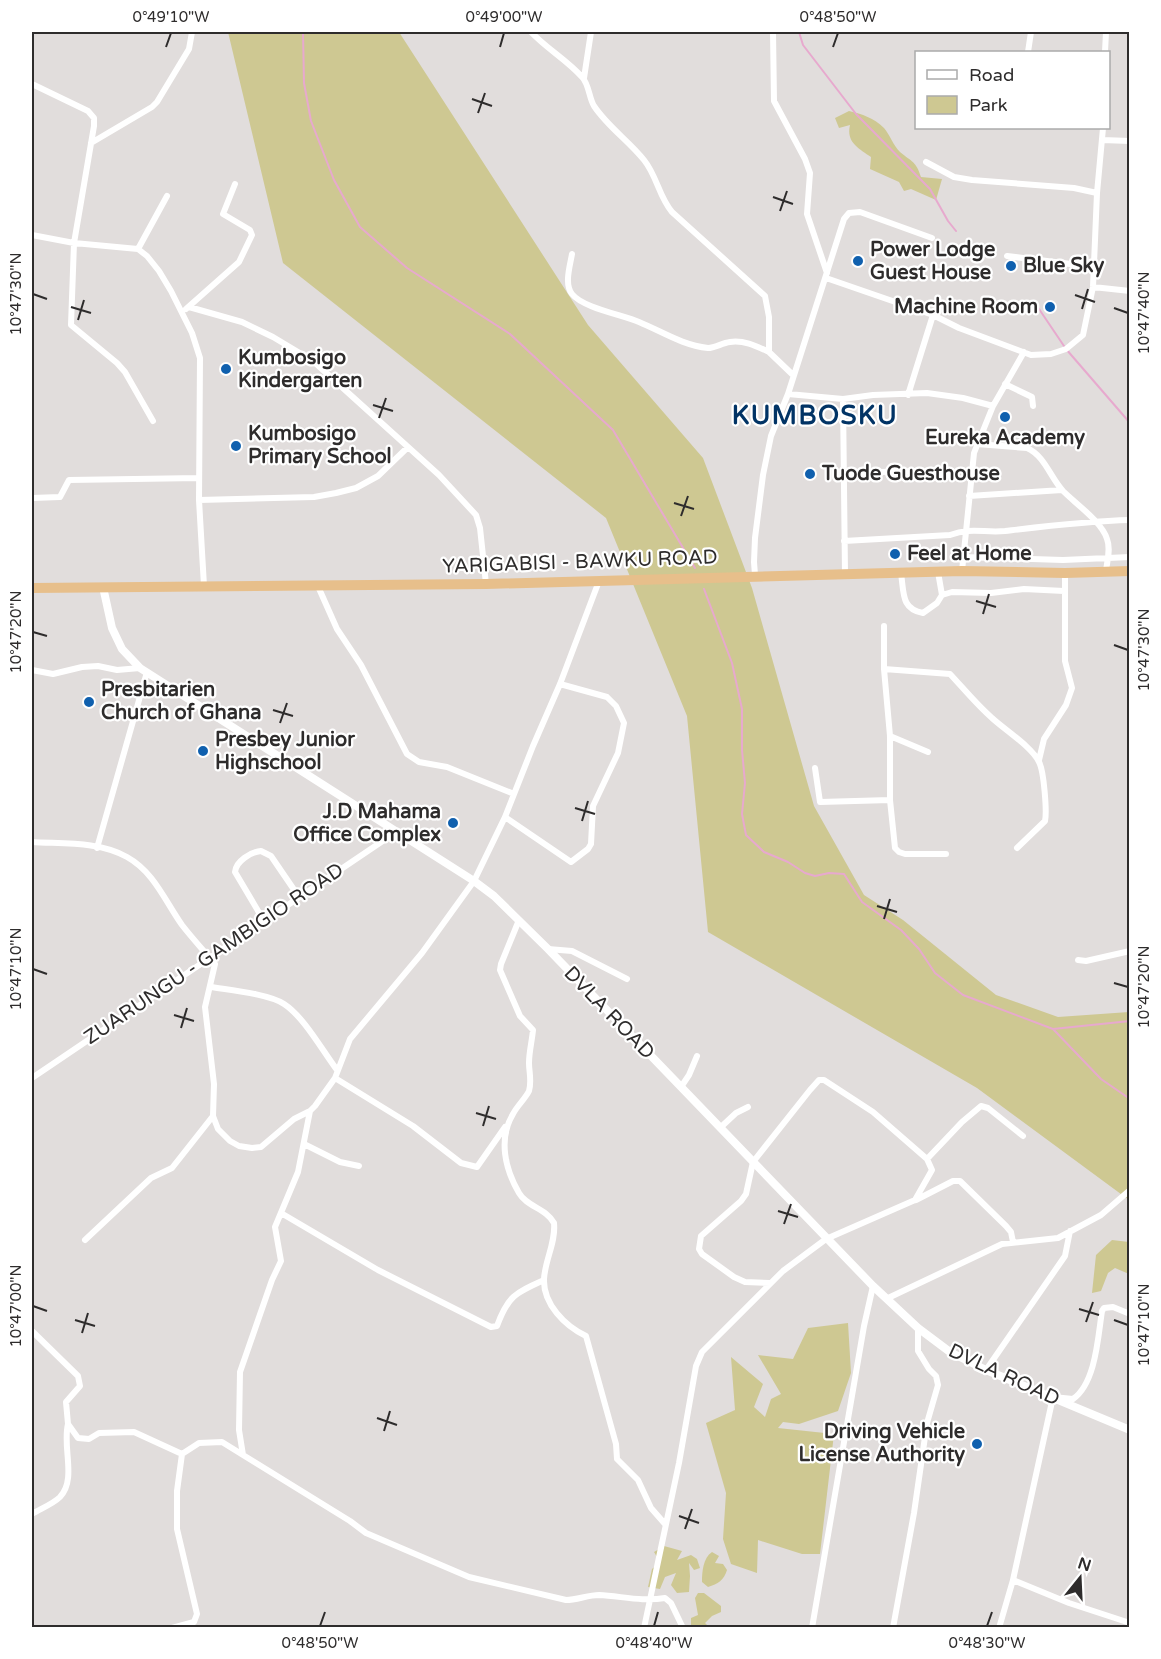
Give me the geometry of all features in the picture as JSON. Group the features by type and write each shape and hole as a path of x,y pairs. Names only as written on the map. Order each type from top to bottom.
{"highway":[{"name":"YARIGABISI - BAWKU ROAD","path":"32,588 486,584 755,575 1130,571"}],"street":[{"path":"91,143 157,102 189,49 192,32"},
{"path":"531,32 544,47 584,78"},
{"path":"591,32 584,78 593,105 645,161 656,178 664,203 765,296 769,351"},
{"path":"773,32 774,101 806,159 810,173 807,214 827,276"},
{"path":"1028,51 1030,32"},
{"path":"1105,51 1106,32"},
{"path":"32,84 92,114 94,121 91,143 74,243 71,325 125,372 153,421"},
{"path":"827,276 1032,355 1051,354 1066,349 1078,341 1085,329 1093,287 1097,193 1103,129"},
{"path":"1102,140 1130,141"},
{"path":"926,162 954,177 1074,188 1097,193"},
{"path":"182,314 239,262 252,235 250,230 223,214 235,184"},
{"path":"138,249 167,196"},
{"path":"755,575 755,538 771,436 788,394 844,219 849,213 860,212 932,238"},
{"path":"32,235 74,243 138,249 159,271 192,333 200,358 199,500 204,586"},
{"path":"572,254 568,282 570,292 578,299 597,308 640,322 688,344 711,348 731,342 750,343 769,351 794,375"},
{"path":"1007,256 1094,267"},
{"path":"1093,287 1130,291"},
{"path":"189,307 242,322 273,336 313,362 459,494 476,515 480,528 486,584"},
{"path":"908,395 933,315"},
{"path":"962,571 972,462 977,444 993,406 1024,352"},
{"path":"1005,384 1032,397 1033,406"},
{"path":"788,394 843,399 873,395 927,393 963,398 993,406"},
{"path":"843,399 845,574"},
{"path":"977,444 1031,449 1046,465 1062,490 1093,521 1108,540 1106,571"},
{"path":"199,500 314,497 356,488 378,476 408,447"},
{"path":"845,473 916,471 950,475"},
{"path":"32,498 60,496 69,480 199,478"},
{"path":"969,495 1062,490"},
{"path":"844,541 950,535 964,530 996,531 1093,521 1130,520"},
{"path":"963,557 1063,560 1130,557"},
{"path":"938,572 942,596"},
{"path":"901,573 906,604 913,611 924,613 931,609 942,596 952,592 1024,589 1064,591"},
{"path":"1039,760 1044,739 1066,705 1072,688 1065,661 1065,573"},
{"path":"243,1455 239,1430 240,1372 281,1261 275,1227 298,1173 310,1112 335,1078 350,1039 423,953 474,881 505,817 532,746 560,684 599,581"},
{"path":"317,584 337,628 361,664 407,754 419,762 447,767 514,794"},
{"name":"DVLA ROAD","path":"104,586 112,628 122,649 144,670 494,896 721,1127 826,1239 918,1328 950,1352 986,1370 1130,1430"},
{"path":"884,626 884,669 890,736 890,800 895,848 905,854 946,854"},
{"path":"32,670 53,674 82,667 98,666 117,670 144,670 97,848"},
{"path":"884,669 950,674 990,716 1039,760 1044,775 1047,816 1045,821 1017,848"},
{"path":"505,817 571,862 591,844 593,807 618,753 624,723 616,706 607,697 560,684"},
{"path":"890,736 928,752"},
{"path":"815,768 820,802 890,800"},
{"name":"ZUARUNGU - GAMBIGIO ROAD","path":"32,1078 396,832"},
{"path":"32,842 73,844 126,856 152,877 182,924 210,958 215,967 205,1011 214,1084 213,1116 218,1129 230,1141 239,1146 261,1147 294,1119 310,1112"},
{"path":"264,921 235,872 238,863 248,856 261,851 271,856 299,897"},
{"path":"335,1078 413,1126 466,1166 477,1167 529,1090 533,1030 520,1016 500,970 519,920"},
{"path":"548,949 572,951 627,979"},
{"path":"1078,960 1086,961 1130,951"},
{"path":"211,987 265,997 284,1004 298,1017 337,1070"},
{"path":"681,1087 697,1056"},
{"path":"770,1283 745,1281 734,1277 702,1254 699,1249 701,1236 741,1201 746,1194 753,1162 819,1080 824,1080 873,1112 927,1159 932,1170 915,1200"},
{"path":"927,1159 962,1122 981,1106 988,1108 1023,1136"},
{"path":"721,1127 736,1113 748,1107"},
{"path":"85,1240 151,1178 172,1168 213,1116"},
{"path":"508,1123 504,1149 511,1176 520,1196 546,1212 554,1223 544,1280 546,1295 553,1309 577,1332 586,1336 616,1444 617,1459 638,1480 651,1508 666,1524"},
{"path":"304,1144 340,1161 359,1166"},
{"path":"644,1628 679,1463 698,1359 702,1352 744,1313 783,1271 826,1239 915,1200 953,1180 960,1181 1006,1226 1011,1232 1012,1242"},
{"path":"886,1299 992,1247 1012,1242 1039,1242 1058,1238 1101,1215 1130,1190"},
{"path":"280,1214 378,1270 491,1327 497,1326 507,1303 516,1293 544,1280"},
{"path":"986,1370 1065,1256 1071,1231"},
{"path":"812,1628 864,1326 873,1286"},
{"path":"999,1628 1013,1580 1053,1397 1073,1399 1085,1387 1096,1351 1104,1308 1113,1307 1130,1314"},
{"path":"893,1628 914,1513 927,1423 938,1384 936,1376 918,1351 918,1328"},
{"path":"32,1332 78,1376 80,1386 66,1402 68,1483 59,1498 32,1514"},
{"path":"68,1424 78,1438 89,1439 99,1433 134,1432 182,1454"},
{"path":"172,1628 194,1622 197,1614 177,1529 177,1491 182,1454 199,1443 222,1442 366,1533 469,1577 566,1600 596,1595 650,1601 665,1598 683,1628"},
{"path":"1013,1580 1070,1603 1130,1623"}],"green space":[{"path":"228,32 399,32 588,325 703,458 752,588 814,806 864,895 903,920 996,995 1058,1017 1129,1012 1129,1200 977,1088 708,932 687,716 606,518 283,263"},
{"path":"849,111 868,117 884,128 900,152 915,165 921,177 942,179 936,200 911,189 904,191 899,182 870,169 871,157 851,140 850,125 839,128 835,118"},
{"path":"1112,1240 1129,1242 1129,1274 1115,1268 1108,1273 1101,1291 1092,1293 1096,1255"},
{"path":"848,1323 851,1373 838,1411 799,1424 783,1422 778,1428 834,1434 820,1554 802,1554 758,1540 757,1573 731,1564 723,1539 726,1493 706,1423 735,1410 731,1357 763,1384 754,1407 765,1417 771,1399 781,1394 758,1355 793,1359 808,1328"},
{"path":"664,1546 682,1551 677,1560 691,1555 697,1559 700,1568 694,1570 689,1563 689,1592 677,1593 671,1585 676,1573 665,1577 660,1589 648,1587 652,1569 660,1562 654,1552"},
{"path":"712,1552 719,1556 715,1563 723,1564 727,1570 720,1581 708,1587 702,1582 702,1574 705,1561"},
{"path":"698,1593 704,1593 721,1606 721,1612 712,1616 705,1623 709,1627 691,1627 691,1618 698,1615 695,1598"}],"waterway":[{"path":"303,32 304,83 311,121 334,180 360,227 407,268 510,334 613,430 695,568"},
{"path":"799,32 803,45 856,114 930,189 956,231"},
{"path":"1035,303 1066,349 1130,423"},
{"path":"704,589 732,663 742,709 745,783 742,814 746,835 764,852 788,862 805,873 815,876 829,873 844,874 862,902 901,930 919,949 935,973 963,995 1053,1029 1130,1021"},
{"path":"1053,1029 1101,1079 1130,1099"}],"place":[{"name":"Power Lodge Guest House","path":"858,261"},
{"name":"Blue Sky","path":"1011,266"},
{"name":"Machine Room","path":"1050,307"},
{"name":"Kumbosigo Kindergarten","path":"226,369"},
{"name":"Eureka Academy","path":"1005,417"},
{"name":"Kumbosigo Primary School","path":"236,446"},
{"name":"Tuode Guesthouse","path":"810,474"},
{"name":"Feel at Home","path":"895,554"},
{"name":"Presbitarien Church of Ghana","path":"89,702"},
{"name":"Presbey Junior Highschool","path":"203,751"},
{"name":"J.D Mahama Office Complex","path":"453,823"},
{"name":"Driving Vehicle License Authority","path":"977,1444"}],"district":[{"name":"KUMBOSKU","path":"815,415"}]}
